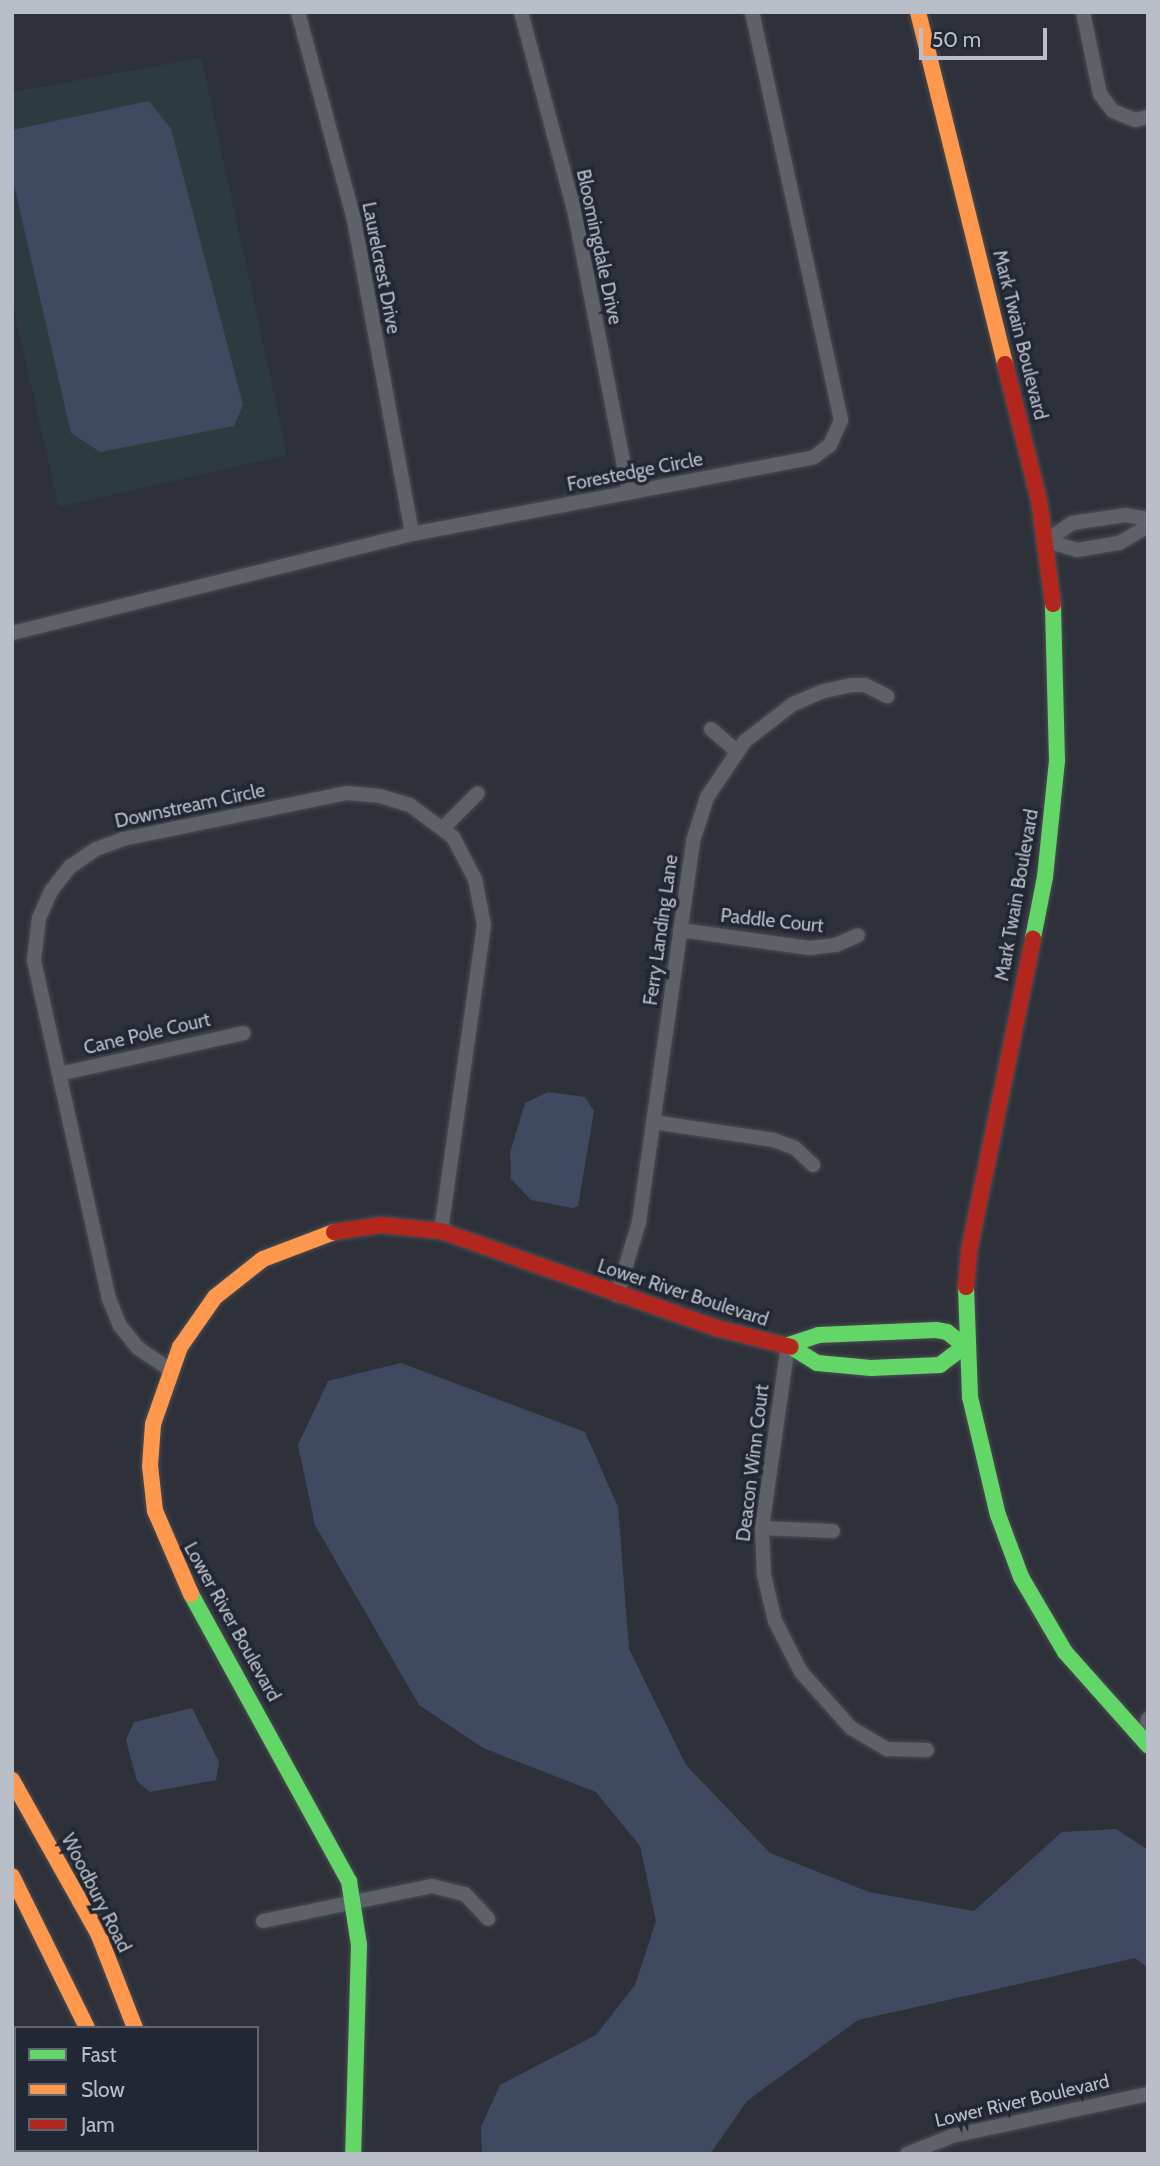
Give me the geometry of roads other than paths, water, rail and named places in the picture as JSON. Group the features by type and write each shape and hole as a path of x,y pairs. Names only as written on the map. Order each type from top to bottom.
{"street":[{"name":"Laurelcrest Drive","path":"298,12 354,220 412,534"},
{"name":"Bloomingdale Drive","path":"522,12 575,215 629,492"},
{"name":"Forestedge Circle","path":"12,633 412,534 814,457 830,445 841,420 752,12"},
{"name":"Mark Twain Boulevard","path":"918,12 1046,541 1058,687 1053,810 1038,916 972,1229 965,1346 982,1459 1021,1577 1065,1651 1146,1742"},
{"path":"1083,12 1100,94 1113,111 1135,120 1148,117"},
{"path":"1046,541 1072,523 1126,514 1148,519"},
{"path":"1046,541 1077,550 1119,544 1148,526"},
{"name":"Ferry Landing Lane","path":"617,1295 635,1241 697,826 714,782 736,751 771,718 824,691 865,685 887,696"},
{"path":"711,729 736,751"},
{"name":"Downstream Circle","path":"169,1369 138,1348 114,1313 37,975 34,946 51,891 83,856 123,839 347,793 396,800 443,828 469,863 480,894 484,925 441,1231"},
{"path":"443,828 478,793"},
{"name":"Paddle Court","path":"680,930 810,948 836,945 858,935"},
{"name":"Cane Pole Court","path":"59,1073 243,1033"},
{"path":"653,1122 774,1140 795,1148 813,1165"},
{"name":"Lower River Boulevard","path":"353,2154 359,1945 355,1901 341,1862 178,1572 161,1532 152,1487 150,1445 169,1369 215,1297 245,1271 283,1248 361,1226 441,1231 740,1336 788,1345 817,1363 870,1368 940,1365 965,1346 947,1332 936,1330 818,1335 788,1345"},
{"name":"Deacon Winn Court","path":"788,1345 762,1528 765,1583 775,1621 814,1689 845,1723 876,1745 902,1752 927,1750"},
{"path":"762,1528 833,1531"},
{"path":"1146,1742 1148,1719"},
{"name":"Woodbury Road","path":"12,1780 98,1933 134,2026"},
{"path":"12,1876 85,2026"},
{"path":"263,1921 443,1886 464,1894 488,1919"},
{"name":"Lower River Boulevard","path":"913,2152 952,2136 1148,2094"}],"water":[{"path":"149,101 171,129 243,405 234,426 100,452 71,433 12,176 12,130"},
{"path":"548,1092 585,1097 594,1111 578,1206 573,1208 531,1200 511,1179 510,1153 525,1103"},
{"path":"401,1363 585,1432 618,1507 629,1649 686,1765 770,1853 869,1892 974,1911 1062,1832 1116,1829 1148,1850 1148,1968 1135,1958 858,2020 747,2101 710,2154 482,2154 481,2127 500,2085 596,2035 635,1985 656,1921 640,1846 596,1792 483,1748 419,1705 315,1525 298,1445 328,1381"},
{"path":"192,1708 219,1762 216,1780 150,1792 137,1781 126,1740 134,1722"}]}
